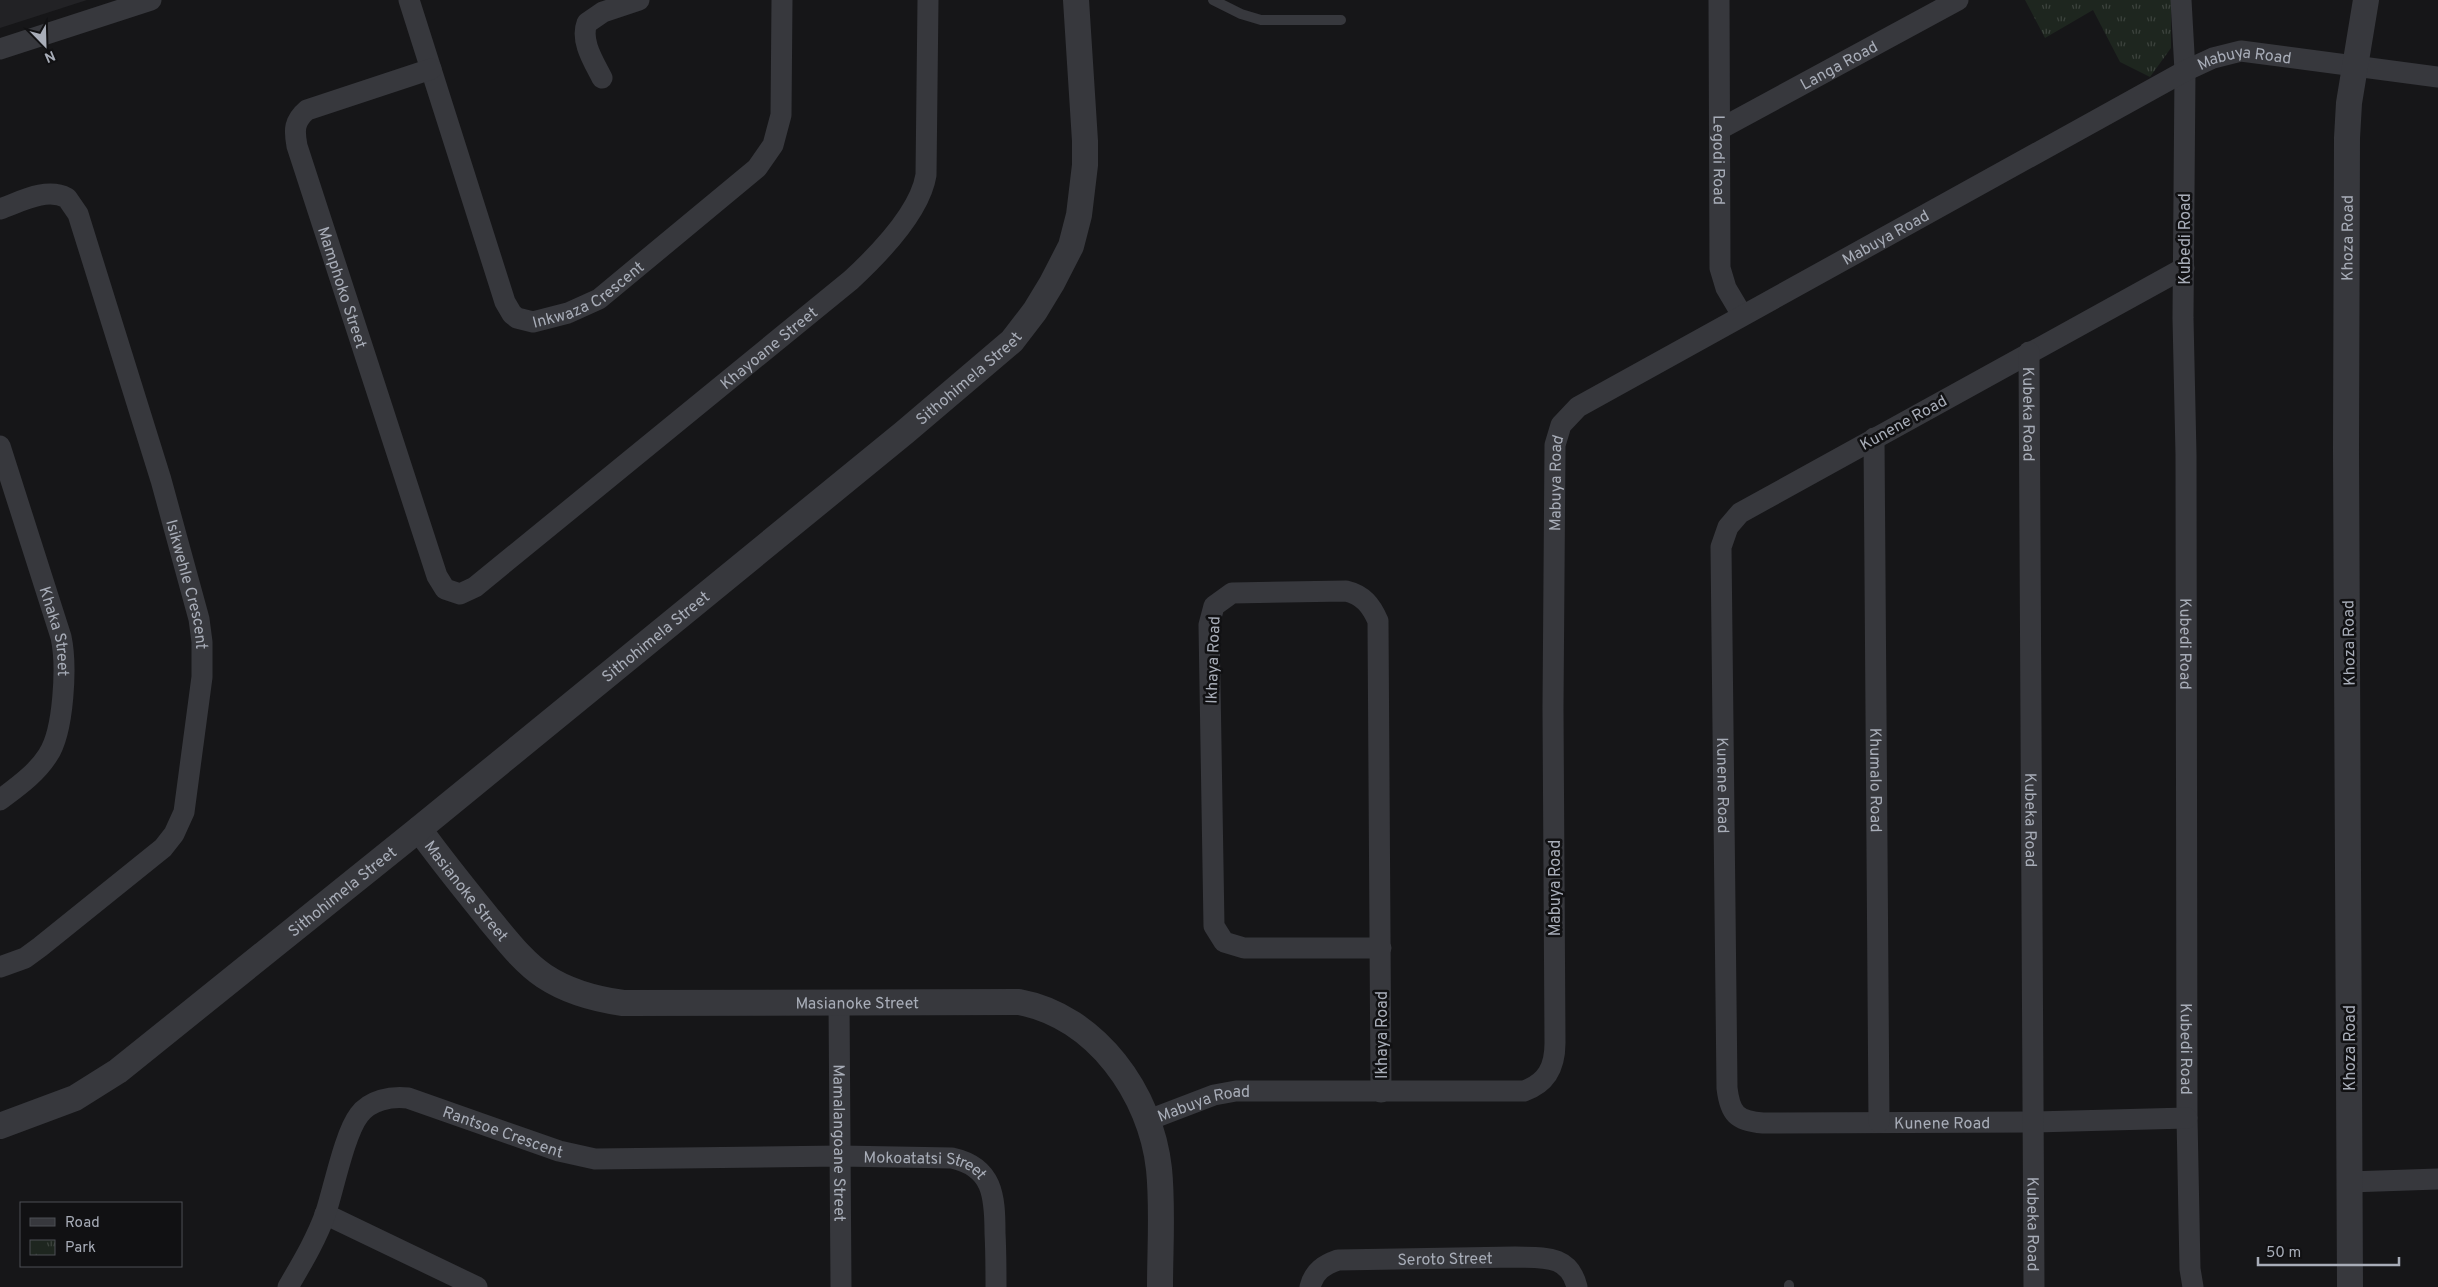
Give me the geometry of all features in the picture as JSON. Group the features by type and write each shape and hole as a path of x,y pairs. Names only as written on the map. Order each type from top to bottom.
{"street":[{"path":"0,49 151,0"},
{"name":"Inkwaza Crescent","path":"409,0 506,302 512,314 525,321 542,321 584,307 599,299 736,188 766,157 778,131 781,115 782,0"},
{"path":"602,78 587,44 585,32 587,23 603,12 639,0"},
{"name":"Khayoane Street","path":"444,589 460,594 475,587 851,280 872,260 906,216 924,185 927,162 928,0"},
{"name":"Sithohimela Street","path":"0,1126 75,1098 104,1081 419,829 913,426 1012,341 1035,311 1052,283 1071,246 1079,215 1085,165 1085,141 1076,0"},
{"name":"Legodi Road","path":"1719,0 1720,268 1726,288 1742,315"},
{"name":"Langa Road","path":"1720,129 1958,0"},
{"name":"Kubedi Road","path":"2182,0 2185,71 2187,1118 2190,1269 2193,1287"},
{"name":"Khoza Road","path":"2350,1287 2346,452 2347,148 2349,103 2357,65 2366,0"},
{"name":"Mabuya Road","path":"1146,1120 1214,1095 1236,1091 1524,1091 1535,1088 1551,1070 1555,1058 1553,689 1555,481 1557,434 1561,425 1578,407 2185,71 2214,58 2241,51 2438,77"},
{"name":"Mamphoko Street","path":"431,68 307,110 298,118 295,132 300,155 420,525 437,576 444,589"},
{"name":"Isikwehle Crescent","path":"0,209 42,194 52,194 67,198 78,214 161,480 198,619 203,660 184,812 174,834 153,857 40,947 25,958 0,967"},
{"name":"Kunene Road","path":"2184,268 1740,513 1728,527 1721,547 1727,1088 1730,1108 1736,1115 1751,1122 2035,1122 2187,1118"},
{"name":"Kubeka Road","path":"2029,352 2035,1122 2034,1287"},
{"name":"Khumalo Road","path":"1874,438 1879,1122"},
{"name":"Khaka Street","path":"0,446 61,637 65,661 58,730 52,749 33,774 0,800"},
{"name":"Ikhaya Road","path":"1381,948 1244,948 1224,942 1214,926 1210,625 1214,606 1232,593 1346,591 1361,596 1374,612 1379,628 1381,948 1381,1092"},
{"name":"Masianoke Street","path":"419,829 446,867 516,952 544,976 578,993 623,1003 1019,1002 1052,1011 1075,1024 1101,1047 1124,1077 1136,1097 1152,1135 1159,1169 1160,1287"},
{"name":"Mamalangoane Street","path":"839,1001 841,1287"},
{"name":"Rantsoe Crescent","path":"288,1287 325,1214 354,1123 368,1106 394,1097 408,1098 559,1151 595,1159 841,1156"},
{"name":"Mokoatatsi Street","path":"841,1156 952,1158 967,1162 978,1171 989,1185 995,1203 996,1287"},
{"path":"2349,1182 2438,1179"},
{"path":"325,1214 477,1287"},
{"name":"Seroto Street","path":"1310,1287 1312,1279 1318,1270 1338,1260 1516,1257 1542,1258 1563,1263 1575,1277 1577,1287"}],"lane":[{"path":"1213,0 1241,14 1262,20 1341,20"}],"shaded area":[{"path":"0,0 87,0 0,28"}],"green space":[{"path":"2025,0 2171,0 2171,48 2150,77 2120,62 2093,10 2045,38"}]}
